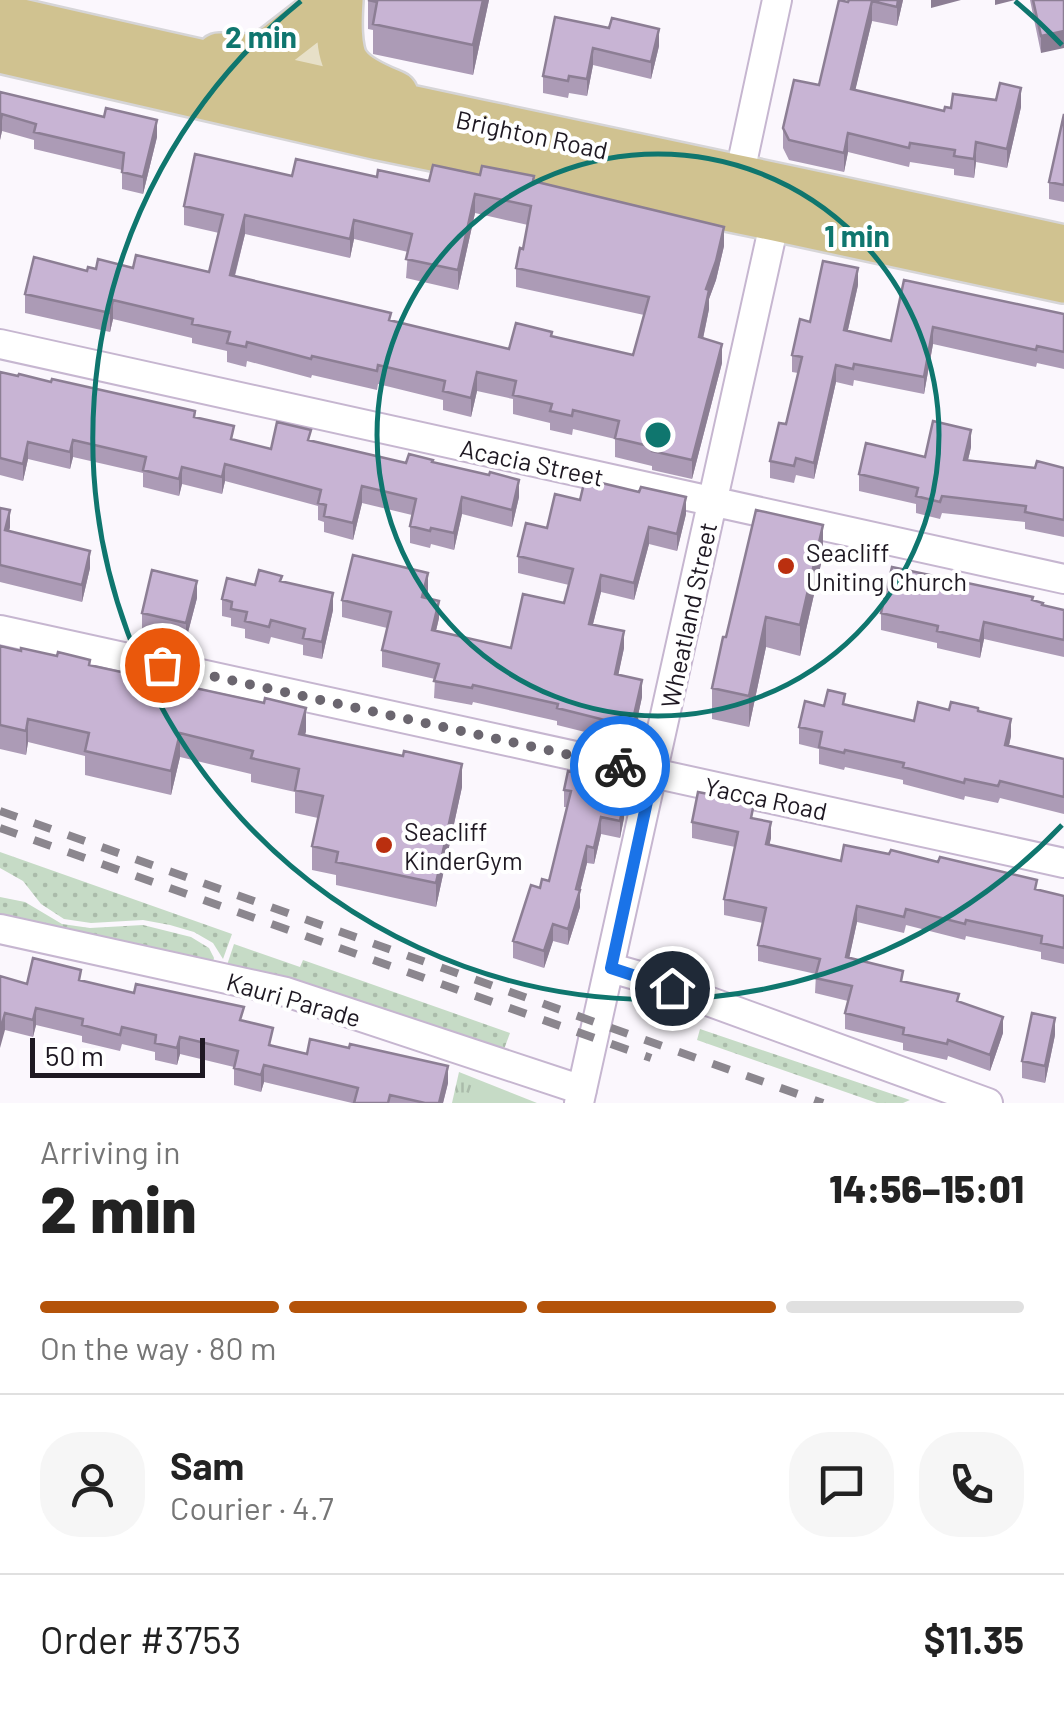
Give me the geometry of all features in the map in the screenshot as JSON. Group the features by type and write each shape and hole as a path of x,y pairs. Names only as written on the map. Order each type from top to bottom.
{"main road":[{"path":"167,55 250,57 271,50 327,4"},
{"path":"300,102 327,4"},
{"path":"327,4 338,27 345,63 367,82 445,116"},
{"name":"Brighton Road","path":"0,16 167,55 300,102 445,116 739,177 779,202 1064,280"},
{"name":"Brighton Road","path":"0,50 300,102 779,202 1064,248"}],"street":[{"path":"739,177 776,0"},
{"name":"Wheatland Street","path":"581,1096 779,202"},
{"name":"Acacia Street","path":"0,344 1064,578"},
{"name":"Yacca Road","path":"0,630 1064,862"},
{"name":"Kauri Parade","path":"0,929 286,992 581,1096"},
{"path":"611,968 988,1103"}],"green space":[{"path":"0,852 232,934 223,959 213,943 170,925 143,920 91,923 64,919 41,904 23,881 0,868"},
{"path":"0,897 25,902 62,924 90,928 143,925 191,937 209,948 214,958 211,969 0,922"},
{"path":"234,944 300,967 303,960 510,1033 503,1052 225,971"},
{"path":"700,1029 910,1100 877,1103 697,1040"},
{"path":"459,1072 537,1103 452,1103"}],"building":[{"path":"368,0 483,0 473,45 373,24 377,2"},
{"path":"839,0 898,0 897,7 872,1 851,89 944,111 945,107 951,108 953,94 996,100 1000,83 1021,88 1007,149 976,142 974,159 954,156 955,150 910,143 909,148 848,133 844,153 789,140 783,128 794,80 819,85"},
{"path":"1033,0 1064,0 1064,31 1041,36"},
{"path":"555,17 609,28 612,18 659,29 651,62 593,48 587,79 569,76 568,81 543,76"},
{"path":"0,92 104,117 106,108 157,120 143,177 122,172 124,153 34,132 36,124 2,114 0,124"},
{"path":"1064,114 1064,185 1049,182"},
{"path":"195,154 292,176 296,159 377,177 378,170 429,181 433,165 480,175 482,166 534,176 533,181 724,227 706,289 709,290 699,337 722,344 692,460 615,438 619,421 573,410 572,416 550,411 552,404 513,395 516,381 477,372 471,398 443,391 445,381 378,365 377,371 247,342 246,347 227,343 230,332 113,300 110,313 25,294 34,257 87,271 88,267 96,269 98,259 133,268 136,255 209,272 223,215 184,206","holes":["475,194 531,206 516,268 649,297 633,355 551,336 552,332 516,323 509,349 389,320 391,313 230,275 245,215 350,239 354,220 412,234 406,259 458,270"]},
{"path":"823,261 858,268 844,330 891,341 904,280 1064,314 1064,352 1037,346 1036,350 933,327 924,377 854,364 853,369 836,365 814,463 796,458 794,466 770,461 779,423 786,424 802,357 792,355 800,319 810,322"},
{"path":"0,372 51,382 52,379 195,411 194,417 234,426 231,439 271,449 277,422 311,430 308,440 406,463 409,454 489,475 490,472 519,480 512,510 462,497 454,533 431,528 430,531 410,526 416,499 362,486 353,523 324,516 326,505 318,503 321,490 225,464 222,477 182,467 179,479 143,470 146,457 73,440 70,452 28,442 23,464 0,458"},
{"path":"933,421 971,430 964,460 1035,468 1037,461 1064,468 1064,520 1025,512 1026,506 942,496 940,502 916,496 918,488 859,474 866,443 925,457"},
{"path":"585,479 639,492 641,487 686,497 677,534 649,527 634,583 601,575 589,624 624,631 615,674 642,680 634,715 637,719 619,731 613,722 557,708 558,704 473,685 472,688 434,681 439,664 382,650 391,612 342,600 353,555 428,573 422,597 439,601 432,630 511,648 523,594 564,603 573,569 518,556 526,523 547,528 555,494 580,500"},
{"path":"0,508 10,510 5,530 90,551 82,585 0,565"},
{"path":"756,510 823,525 800,625 766,617 749,696 712,688"},
{"path":"892,567 1033,597 1042,605 1064,610 1064,640 984,622 980,641 937,631 938,626 881,613"},
{"path":"152,570 197,581 186,623 142,613"},
{"path":"259,570 282,576 280,581 333,593 322,642 303,638 305,629 271,620 269,627 245,621 247,612 231,609 232,602 222,599 227,578 255,585"},
{"path":"0,646 57,656 58,652 90,660 89,665 264,703 265,698 306,708 299,734 462,764 436,883 336,862 338,852 312,846 323,796 295,790 299,769 251,758 253,751 180,733 171,771 85,751 89,733 28,719 26,731 0,725"},
{"path":"828,690 845,694 843,704 914,721 918,702 949,710 951,702 1011,719 1005,745 1064,759 1064,797 1000,781 998,786 965,779 964,783 903,767 904,763 819,747 822,732 799,727 805,701 824,706"},
{"path":"583,770 625,780 620,821 601,817 594,848 587,846 568,929 553,924 544,951 513,941 531,885 540,888 542,879 549,881 571,791 564,790 568,771 582,775"},
{"path":"698,792 754,803 751,818 771,822 766,844 841,861 844,845 889,854 891,850 938,862 940,857 1037,880 1035,889 1064,896 1064,948 1041,943 1042,936 966,920 965,924 906,909 904,917 857,906 846,957 903,971 901,981 959,994 957,1001 1003,1017 990,1055 948,1040 947,1044 903,1034 904,1028 845,1013 852,986 815,978 820,959 758,945 766,908 724,899 738,832 692,822"},
{"path":"33,958 81,970 79,980 134,993 136,984 244,1007 240,1020 273,1028 269,1045 307,1054 310,1039 448,1066 439,1103 390,1095 388,1103 354,1103 358,1088 264,1065 261,1075 234,1068 238,1051 180,1037 177,1048 155,1043 156,1035 122,1027 120,1035 82,1025 83,1019 36,1008 33,1020 5,1013 0,1031 0,976 27,984"},
{"path":"1032,1013 1055,1018 1045,1066 1022,1061"}],"railway":[{"path":"0,811 823,1103"},
{"path":"0,828 651,1058"}],"way so far":[{"path":"162,665 620,766"}],"place":[{"name":"Seacliff Uniting Church","path":"786,566"},
{"name":"Seacliff KinderGym","path":"384,845"}],"route":[{"path":"620,766 653,774 611,968 672,988"}]}
